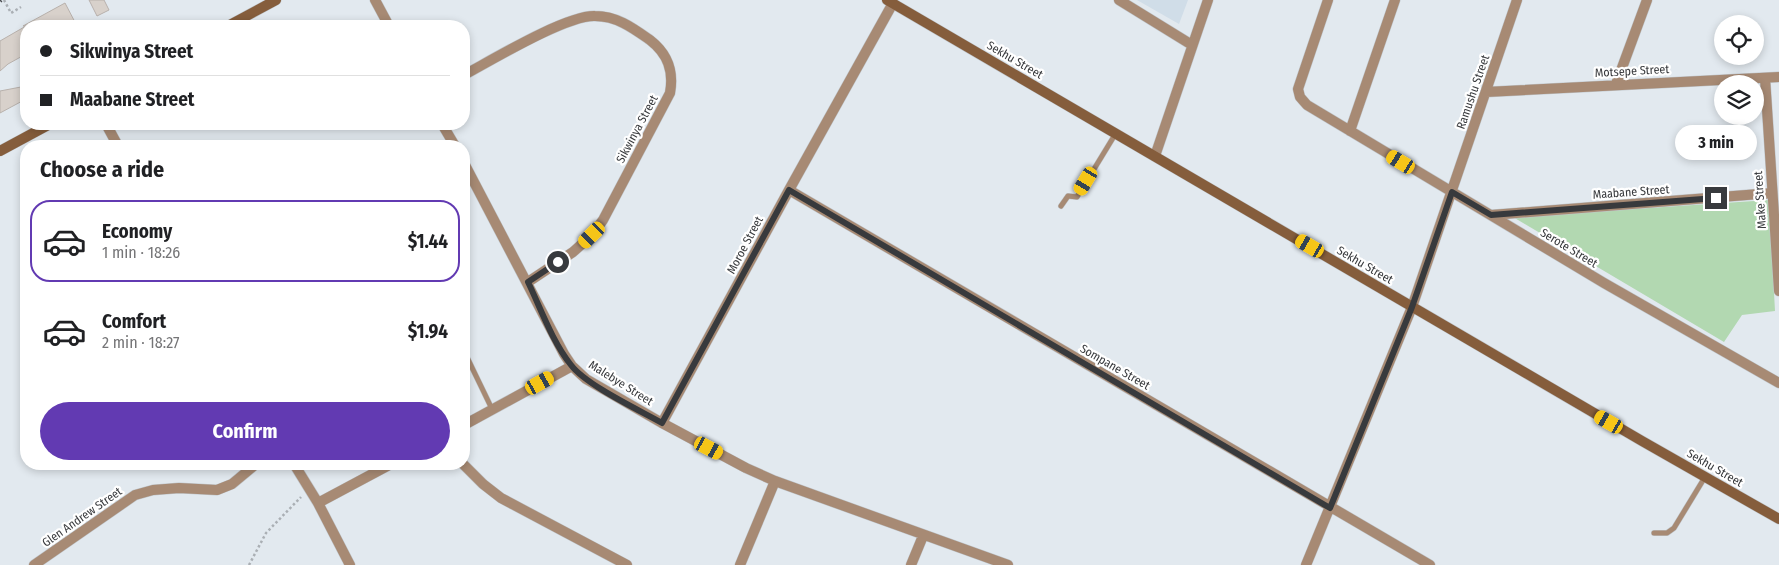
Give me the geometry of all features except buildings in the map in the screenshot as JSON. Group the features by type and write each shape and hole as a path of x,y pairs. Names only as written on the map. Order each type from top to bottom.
{"street":[{"path":"239,20 276,0"},
{"path":"374,0 386,20"},
{"path":"1119,0 1192,44"},
{"path":"1155,156 1208,0"},
{"name":"Serote Street","path":"1328,0 1300,79 1298,90 1300,97 1307,105 1604,283 1779,383"},
{"path":"1350,131 1395,0"},
{"name":"Ramushu Street","path":"1306,565 1412,307 1518,0"},
{"path":"1616,84 1647,0"},
{"name":"Sekhu Street","path":"892,1 1412,307 1779,519"},
{"name":"Moroe Street","path":"662,423 892,1"},
{"name":"Sikwinya Street","path":"470,73 568,22 595,16 627,23 660,48 671,68 670,93 603,220 583,244 528,282"},
{"name":"Motsepe Street","path":"1486,92 1779,77"},
{"name":"Make Street","path":"1765,78 1779,291"},
{"path":"20,140 39,130"},
{"path":"0,151 20,140"},
{"name":"Malebye Street","path":"470,174 528,282 556,339 572,366 586,379 662,423 775,481 923,536 1008,565"},
{"name":"Sompane Street","path":"789,190 1430,565"},
{"name":"Maabane Street","path":"1491,215 1772,194"},
{"path":"470,422 572,366"},
{"name":"Glen Andrew Street","path":"34,565 135,495 153,490 179,488 217,490 232,484 249,470"},
{"path":"298,470 318,503 350,565"},
{"path":"318,503 380,470"},
{"path":"469,470 483,484 502,498 627,565"},
{"path":"740,565 775,481"},
{"path":"911,565 923,536"}],"lane":[{"path":"1061,206 1068,196 1076,197 1116,133"},
{"path":"470,364 492,409"},
{"path":"1654,533 1667,533 1674,528 1705,477"}],"path":[{"path":"4,0 11,13 21,7"},
{"path":"249,565 266,533 309,488"}],"shaded area":[{"path":"1137,0 1188,0 1179,24"}],"green space":[{"path":"1769,200 1775,311 1742,315 1724,342 1513,217"}],"route":[{"path":"558,262 528,282 564,354 572,366 586,379 662,423 789,190 1330,508 1412,307 1452,192 1491,215 1716,198"}]}
